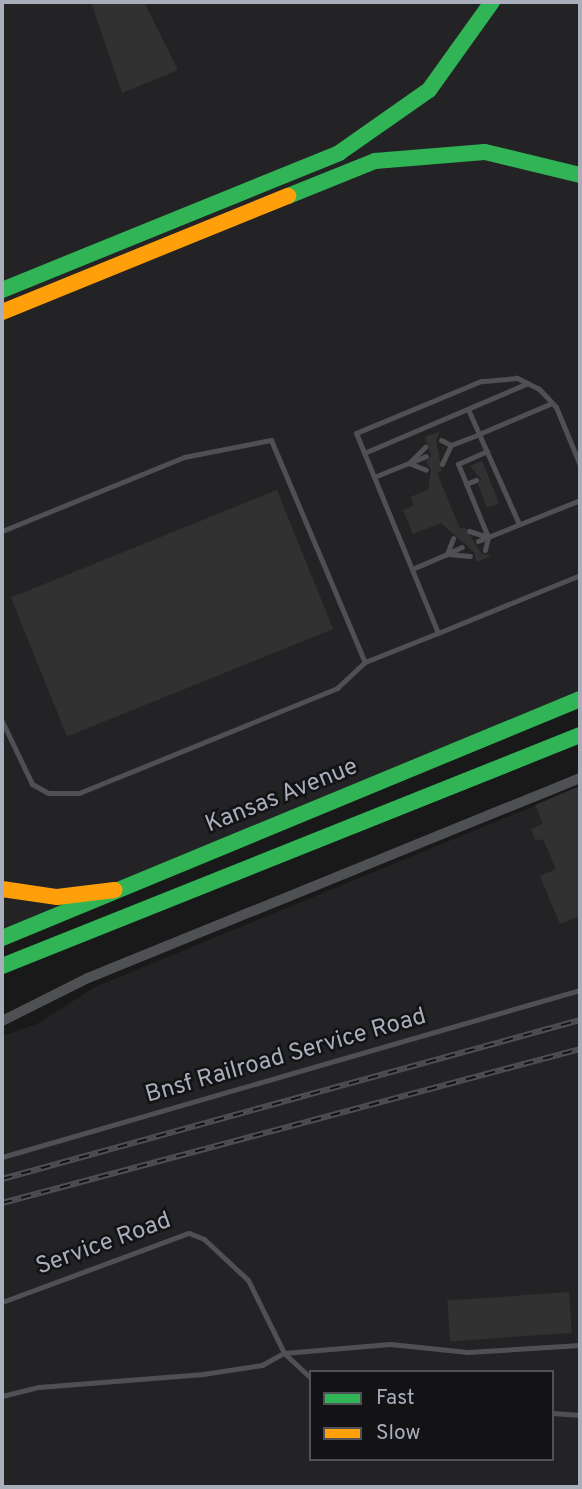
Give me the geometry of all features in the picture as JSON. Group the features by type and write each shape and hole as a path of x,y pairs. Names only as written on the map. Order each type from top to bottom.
{"main road":[{"path":"2,290 339,153 381,128 429,90 466,45 492,2"},
{"path":"2,312 374,161 485,152 580,175"},
{"name":"Kansas Avenue","path":"2,938 580,699"},
{"path":"2,966 580,735"},
{"path":"2,889 57,897 115,890"}],"street":[{"path":"2,1021 88,978 580,778"}],"lane":[{"path":"438,633 356,433 500,376 528,383 552,403 580,465"},
{"path":"364,453 528,383"},
{"path":"441,450 552,403"},
{"path":"468,409 519,524"},
{"path":"2,531 184,457 271,440 365,662"},
{"path":"441,440 452,445"},
{"path":"442,464 452,445"},
{"path":"409,463 425,447"},
{"path":"485,550 488,537 458,464 486,451"},
{"path":"374,477 426,456"},
{"path":"409,463 426,470"},
{"path":"488,475 496,471"},
{"path":"466,484 476,480"},
{"path":"494,491 503,488"},
{"path":"473,500 482,496"},
{"path":"478,541 580,500"},
{"path":"468,531 488,537"},
{"path":"447,554 453,538"},
{"path":"412,569 462,547"},
{"path":"447,554 470,556"},
{"path":"2,721 32,784 48,793 79,793 337,688 365,662 580,575"},
{"name":"Bnsf Railroad Service Road","path":"2,1157 580,990"},
{"name":"Service Road","path":"2,1302 189,1233 204,1240 248,1280 284,1353 309,1376"},
{"path":"2,1396 39,1387 202,1374 262,1365 284,1353 390,1344 468,1352 580,1345"},
{"path":"554,1413 580,1415"}],"shaded area":[{"path":"2,2 580,2 580,697 2,933"},
{"path":"580,787 580,1487 2,1487 2,1036 37,1024 95,987"}],"building":[{"path":"91,2 144,2 178,70 122,93"},
{"path":"440,431 436,440 442,471 437,473 460,529 465,527 481,553 491,556 476,562 474,552 441,523 413,534 403,510 414,505 410,497 428,490 431,470 426,462 431,456 425,437"},
{"path":"482,461 499,503 487,508 478,485 481,479 470,466"},
{"path":"277,490 333,629 67,737 11,598"},
{"path":"580,786 580,916 560,924 540,876 556,869 543,839 536,841 531,829 543,824 535,805"},
{"path":"569,1292 572,1333 450,1341 447,1301"}],"railway":[{"path":"2,1179 580,1020"},
{"path":"2,1203 580,1049"}],"traffic: fast":[{"path":"2,290 339,153 429,90 492,2"},
{"path":"288,196 375,161 485,152 580,175"},
{"path":"2,938 580,699"},
{"path":"2,966 580,735"}],"traffic: slow":[{"path":"2,312 288,196"},
{"path":"2,889 57,897 115,890"}]}
